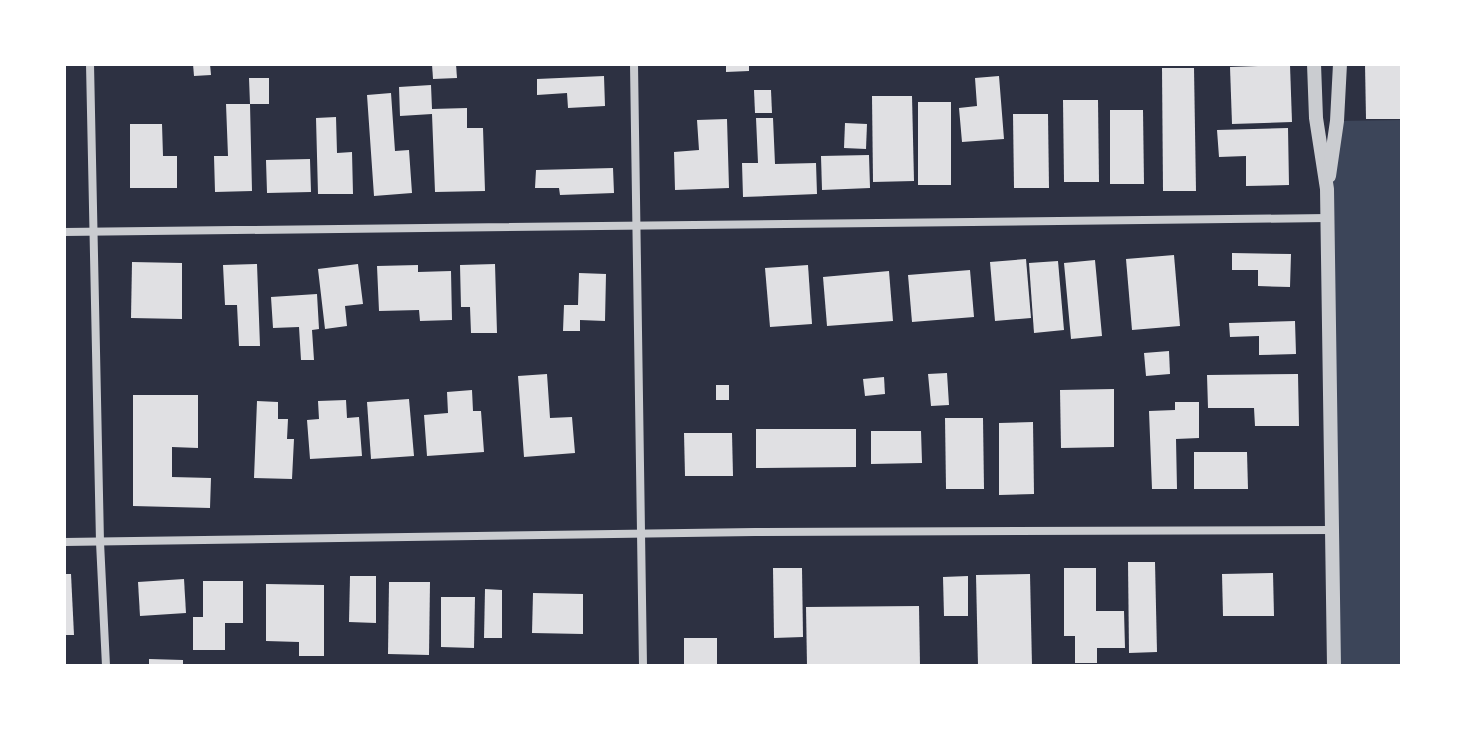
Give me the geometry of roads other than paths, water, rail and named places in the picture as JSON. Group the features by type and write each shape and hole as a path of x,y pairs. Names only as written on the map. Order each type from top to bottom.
{"street":[{"path":"90,64 100,542 106,666"},
{"path":"634,64 643,666"},
{"path":"1314,64 1316,118 1327,189"},
{"path":"1334,666 1327,189 1337,121 1340,64"},
{"path":"64,232 1327,218"},
{"path":"64,542 639,534 1332,530"}]}
